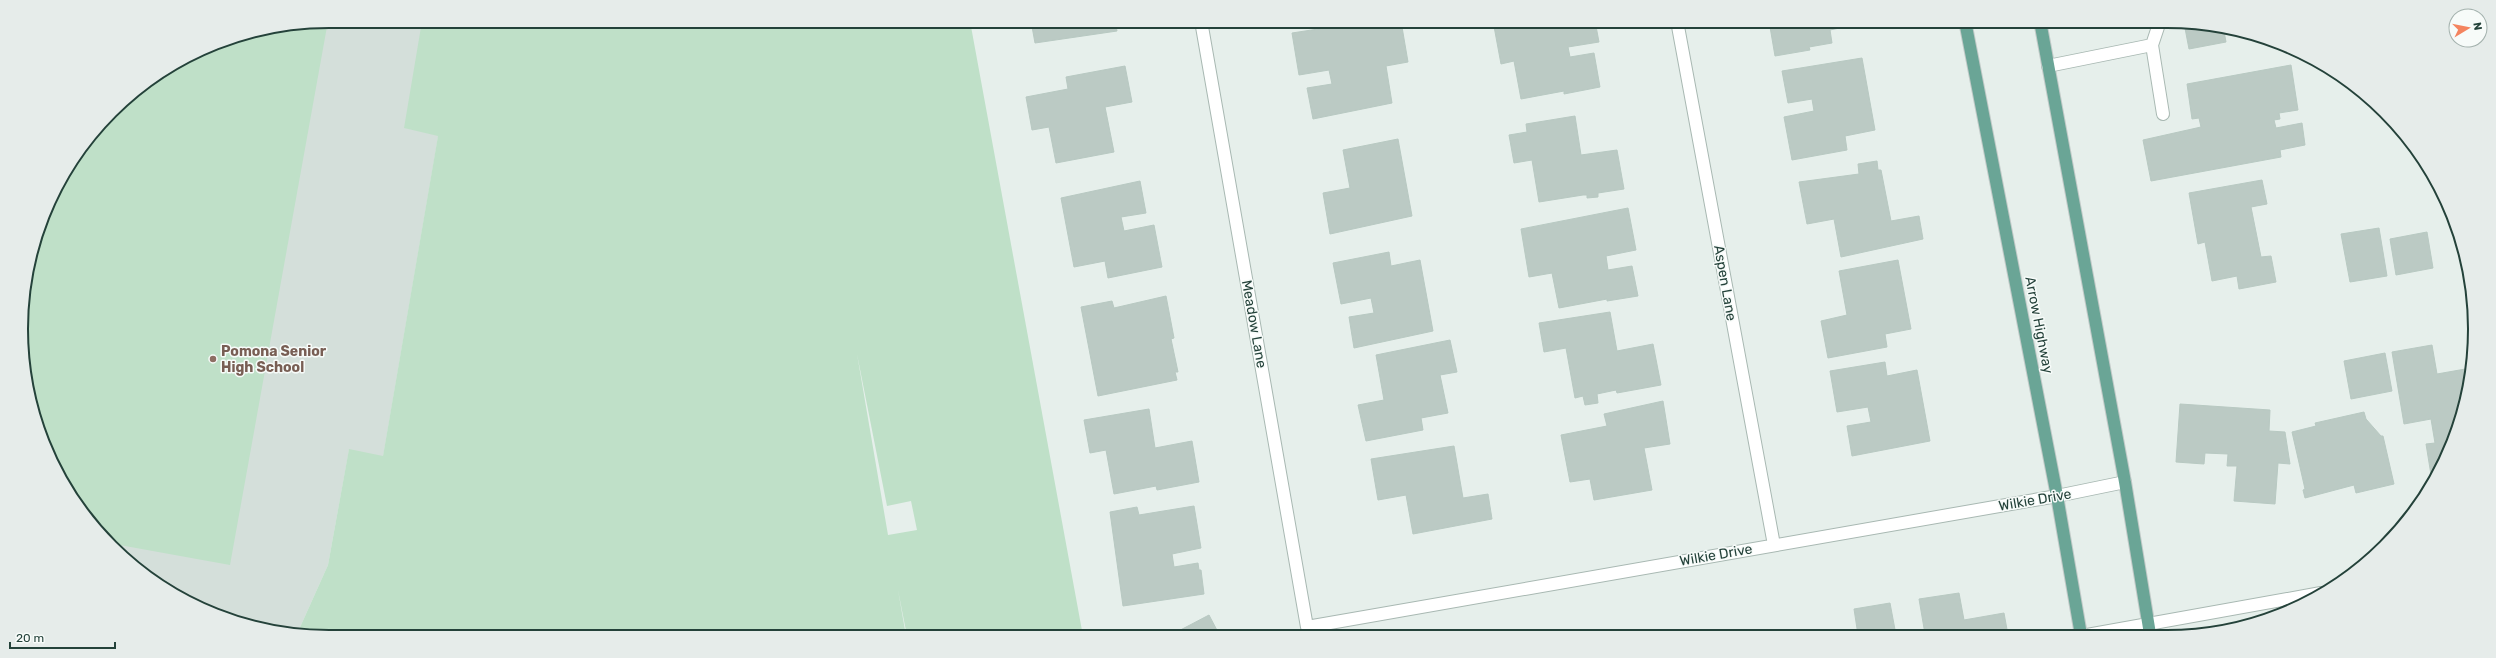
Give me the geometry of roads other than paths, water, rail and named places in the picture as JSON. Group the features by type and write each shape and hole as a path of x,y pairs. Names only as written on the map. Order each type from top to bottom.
{"main road":[{"name":"Arrow Highway","path":"1966,28 2057,496 2080,630"},
{"path":"2041,28 2125,482 2149,629"}],"street":[{"name":"Meadow Lane","path":"1202,28 1307,627"},
{"name":"Aspen Lane","path":"1678,28 1774,545"},
{"path":"2158,28 2152,45 2163,114"},
{"path":"2048,66 2152,45"},
{"name":"Wilkie Drive","path":"1307,627 2057,496 2125,482"},
{"path":"2139,630 2309,595"}],"place":[{"name":"Pomona Senior High School","path":"213,359"}]}
